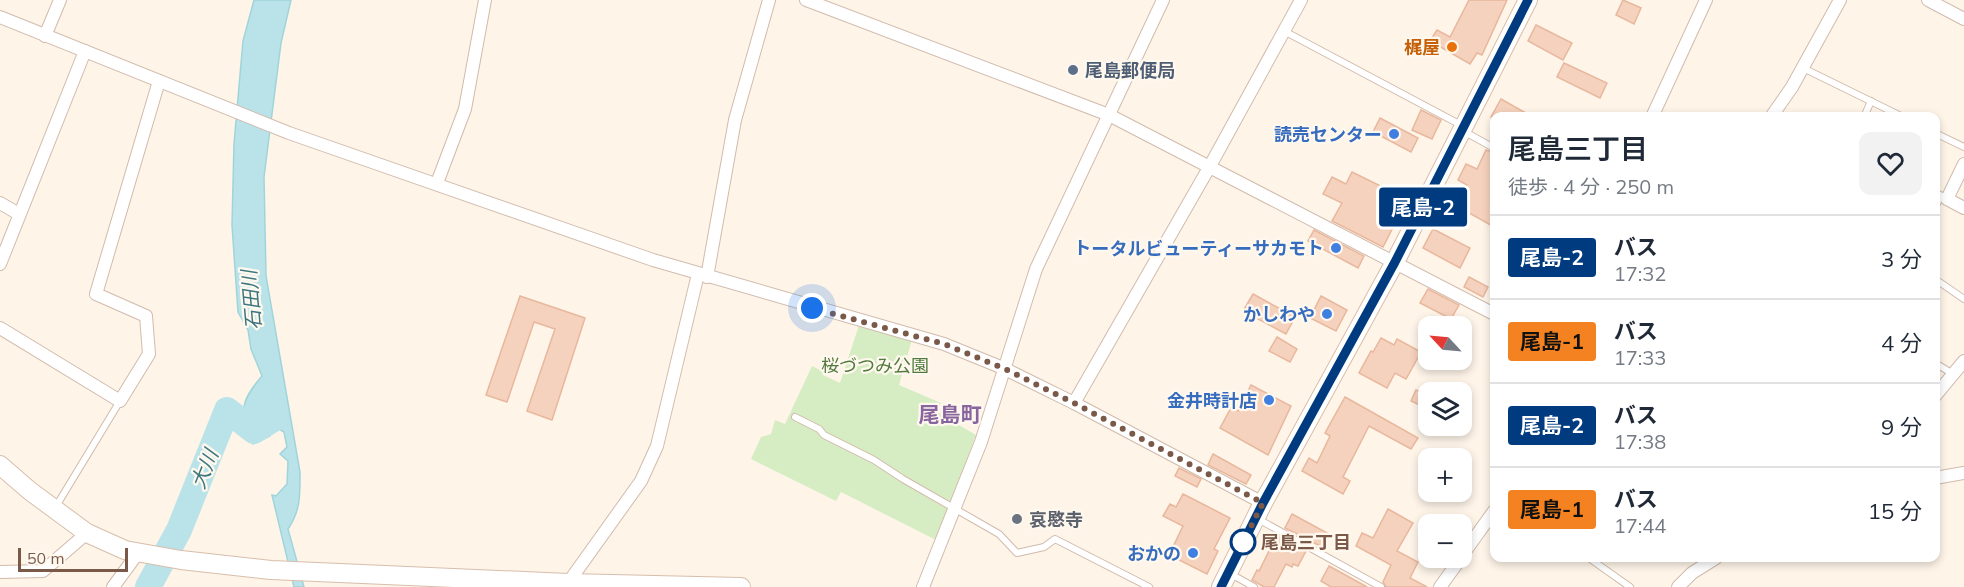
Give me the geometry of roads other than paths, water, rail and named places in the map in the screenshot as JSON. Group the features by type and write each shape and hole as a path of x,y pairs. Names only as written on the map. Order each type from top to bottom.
{"main road":[{"path":"1224,580 1259,510 1395,262 1528,0"},
{"path":"0,465 87,533 125,550 138,553 271,570 568,583 741,587"}],"street":[{"path":"45,36 60,0"},
{"path":"437,183 465,109 485,0"},
{"path":"568,583 641,481 657,446 703,276 735,120 769,0"},
{"path":"806,0 1109,115 1490,312"},
{"path":"923,587 981,442 1035,269 1163,0"},
{"path":"1074,403 1210,166 1301,0"},
{"path":"1654,112 1706,0"},
{"path":"1775,112 1840,0"},
{"path":"1928,0 1964,19"},
{"path":"0,17 289,133 703,276 944,344 1003,368 1074,403 1259,510"},
{"path":"0,264 85,51"},
{"path":"0,328 120,401 149,354 146,316 96,294 159,81"},
{"path":"1964,164 1941,196 1964,208"},
{"path":"0,203 20,214"},
{"path":"1940,390 1964,361"},
{"path":"1940,476 1964,473"},
{"path":"1472,542 1490,517"},
{"path":"0,572 44,571 87,533"},
{"path":"113,587 138,553"},
{"path":"1678,587 1697,569 1709,562"},
{"path":"1440,587 1454,568"}],"lane":[{"path":"1284,31 1490,146"},
{"path":"1802,68 1893,112"},
{"path":"1866,112 1871,101"},
{"path":"1940,135 1964,147"},
{"path":"1940,282 1964,299"},
{"path":"1940,366 1953,374"},
{"path":"55,509 120,401"},
{"path":"795,417 819,429 824,435 874,460 999,534 1017,553 1044,547 1055,539 1149,587"},
{"path":"1259,510 1381,587"},
{"path":"1595,562 1630,587"},
{"path":"1224,580 1254,587"}],"water":[{"name":"石田川","path":"254,0 291,0 281,43 264,177 266,276 300,472 298,508 288,529 304,587 294,587 272,495 276,496 287,484 288,461 280,454 287,447 284,432 274,426 270,436 253,444 244,415 245,401 262,376 251,349 248,330 238,312 232,225 234,144 243,41"}],"waterway":[{"name":"大川","path":"148,587 179,530 227,410 254,431 275,418"}],"place":[{"name":"梶屋","path":"1452,47"},
{"name":"尾島郵便局","path":"1073,70"},
{"name":"読売センター","path":"1394,134"},
{"name":"トータルビューティーサカモト","path":"1336,248"},
{"name":"かしわや","path":"1327,314"},
{"name":"金井時計店","path":"1269,400"},
{"name":"哀愍寺","path":"1017,519"},
{"name":"尾島三丁目","path":"1243,542"},
{"name":"おかの","path":"1193,553"}],"district":[{"name":"尾島町","path":"950,414"}],"park label":[{"name":"桜づつみ公園","path":"875,365"}]}
